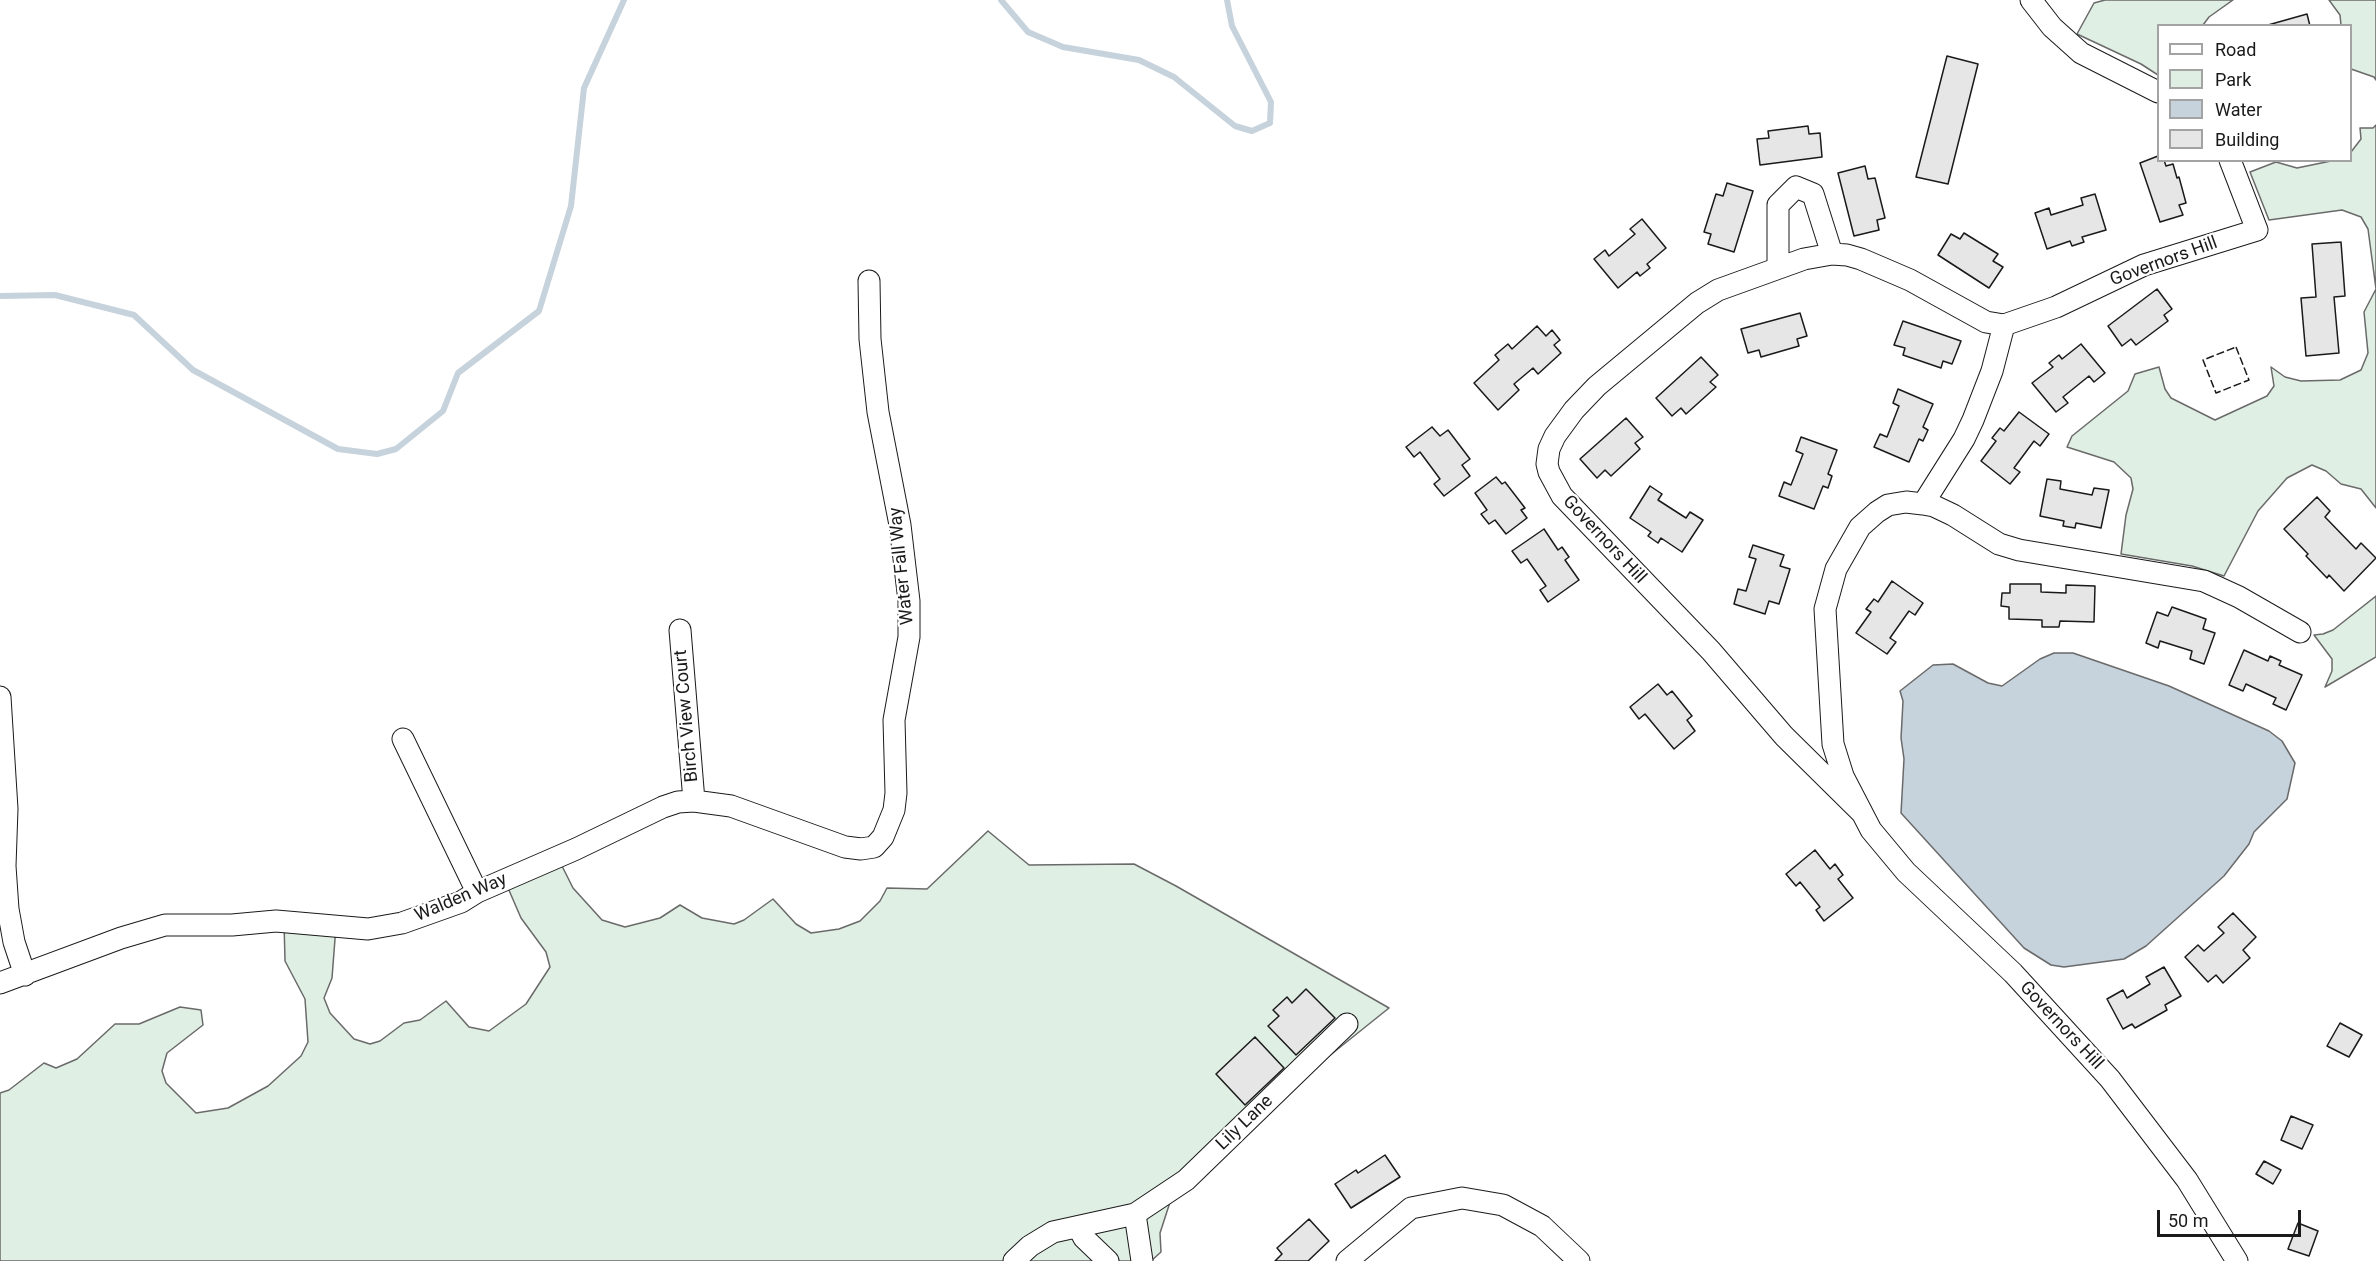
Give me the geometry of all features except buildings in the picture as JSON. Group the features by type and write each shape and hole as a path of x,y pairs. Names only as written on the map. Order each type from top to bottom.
{"street":[{"path":"2031,0 2052,27 2081,53 2157,91"},
{"name":"Governors Hill","path":"1861,812 1784,736 1691,629 1562,496 1547,464 1549,449 1555,436 1574,410 1597,386 1696,303 1718,290 1778,267 1832,254 1847,255 1910,280 1986,322 2004,325 2056,307 2144,266 2257,230 2231,162"},
{"path":"1778,267 1778,205 1796,188 1813,194 1832,254"},
{"name":"Water Fall Way","path":"869,281 870,339 878,412 900,525 909,601 909,637 894,720 896,793 894,810 882,837 874,847"},
{"path":"1923,504 1964,439 1976,414 1992,371 2004,325"},
{"name":"Governors Hill","path":"2237,1261 2183,1174 2110,1079 2013,973 1906,872 1871,830 1843,776 1833,744 1825,609 1829,588 1844,552 1860,527 1888,506 1906,502 1934,506 1953,515 1999,544 2019,550 2205,581 2239,597 2300,632"},
{"name":"Birch View Court","path":"680,630 694,801"},
{"path":"0,697 7,809 8,909 14,942 25,975"},
{"path":"403,739 477,892"},
{"name":"Walden Way","path":"0,983 158,927 276,921 368,929 402,923 461,902 477,892 678,802 694,801 731,806 845,847 861,849 874,847"},
{"name":"Lily Lane","path":"1014,1261 1030,1246 1053,1232 1135,1214 1186,1180 1347,1024"},
{"path":"1347,1261 1362,1246 1411,1208 1462,1198 1503,1204 1542,1226 1579,1261"},
{"path":"1135,1214 1142,1261"},
{"path":"1078,1227 1084,1238 1108,1261"}],"green space":[{"path":"2105,0 2233,0 2209,17 2204,24 2157,24 2157,74 2141,64 2077,34 2094,3"},
{"path":"2329,0 2376,0 2376,80 2374,77 2352,69 2352,24 2341,24 2340,15"},
{"path":"2376,125 2376,289 2368,229 2361,217 2342,210 2269,220 2250,172 2276,162 2297,168 2326,162 2352,162 2352,151 2361,139 2360,128 2373,128"},
{"path":"2376,289 2376,508 2361,489 2341,484 2326,471 2312,465 2287,478 2258,511 2224,576 2192,566 2121,554 2126,515 2133,489 2131,478 2114,462 2067,447 2072,436 2128,391 2135,374 2159,367 2165,389 2171,398 2215,420 2267,396 2274,386 2271,367 2285,377 2301,381 2340,380 2361,370 2368,353 2364,312"},
{"path":"2376,596 2376,657 2325,687 2332,671 2332,659 2314,635 2333,630"},
{"path":"988,831 1029,865 1134,864 1389,1008 1213,1149 1174,1190 1160,1233 1161,1252 1151,1261 0,1261 0,1093 9,1090 44,1063 56,1068 77,1059 115,1024 139,1024 180,1007 201,1010 203,1025 167,1053 162,1071 166,1083 196,1113 228,1108 268,1086 301,1056 308,1042 305,999 285,961 284,921 336,926 332,978 324,998 330,1013 354,1039 370,1044 380,1041 404,1023 420,1020 446,1001 469,1027 489,1031 526,1004 550,967 546,952 521,918 505,881 559,860 573,888 602,920 625,927 660,918 680,905 702,918 734,924 744,920 773,899 796,924 811,933 839,929 860,921 880,901 887,888 927,889"}],"water":[{"path":"2054,653 2073,653 2169,686 2269,731 2282,741 2295,763 2287,799 2254,832 2249,844 2224,876 2146,946 2124,959 2064,967 2051,965 2024,948 1901,813 1904,759 1901,738 1903,701 1900,691 1933,665 1953,664 1988,683 2002,686 2040,659"}],"waterway":[{"path":"0,296 55,295 134,315 193,370 338,449 377,454 396,449 443,411 458,373 539,311 571,206 584,88 624,0"},
{"path":"1001,0 1028,32 1063,47 1139,60 1174,77 1235,126 1252,131 1270,123 1271,102 1232,26 1227,0"}],"fence":[{"path":"2236,347 2249,380 2216,393 2203,360 2236,347"}]}
